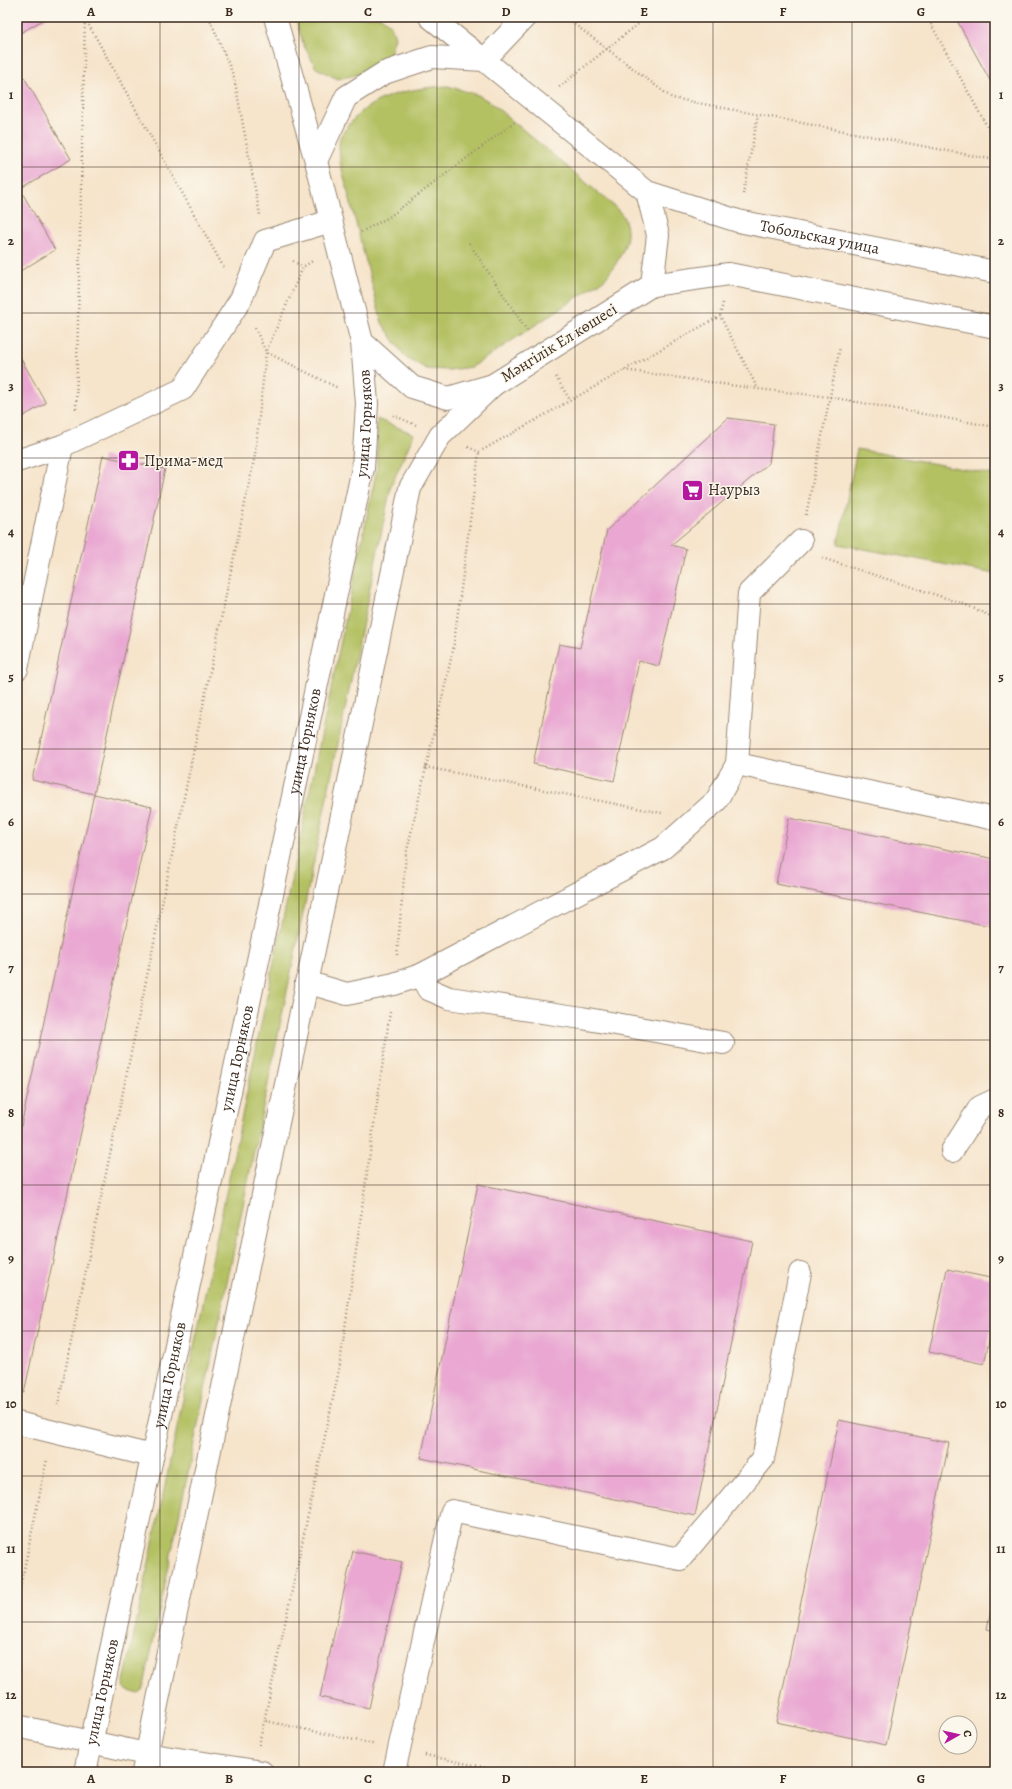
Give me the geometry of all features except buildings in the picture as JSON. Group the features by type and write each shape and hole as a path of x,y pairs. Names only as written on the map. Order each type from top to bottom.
{"street":[{"path":"275,17 316,161 362,342"},
{"path":"430,17 647,192 658,235 652,285 729,274 995,327"},
{"path":"316,161 346,97 384,73 432,57 484,60 525,17"},
{"name":"Тобольская улица","path":"647,192 738,221 995,272"},
{"path":"17,460 69,443 183,389 241,299 265,241 331,221"},
{"name":"Мәңгілік Ел көшесі","path":"362,342 412,386 448,398 493,384 652,285"},
{"name":"улица Горняков","path":"85,1772 362,468 367,404 362,342"},
{"path":"144,1763 410,488 440,436 493,384"},
{"path":"17,669 69,443"},
{"path":"306,982 347,994 394,984 421,975 663,848 696,819 716,801 737,764 749,593 801,541"},
{"path":"737,764 995,819"},
{"path":"421,975 428,989 450,998 582,1018 723,1043"},
{"path":"952,1151 980,1107 995,1100"},
{"path":"394,1772 452,1511 680,1559 763,1459 800,1273"},
{"path":"17,1423 152,1456"},
{"path":"17,1726 91,1742 144,1763 262,1772"}],"path":[{"path":"84,17 241,299 266,352"},
{"path":"69,443 84,17"},
{"path":"209,17 234,77 265,241 303,267"},
{"path":"565,17 672,98 995,160"},
{"path":"17,1603 255,455 266,352 303,267 389,217 538,104 647,17"},
{"path":"927,17 995,141"},
{"path":"469,243 542,354 570,400"},
{"path":"266,1721 339,1370 394,984 406,855 453,650 479,452 720,316 758,389"},
{"path":"840,347 801,541 816,556 964,604 995,618"},
{"path":"624,370 758,389 830,397 995,427"},
{"path":"425,767 696,819"}],"green space":[{"path":"295,17 381,17 391,25 395,37 390,54 381,63 356,75 338,79 316,68 304,46"},
{"path":"448,86 478,95 490,102 614,206 621,213 627,229 627,237 622,252 614,267 605,279 472,367 449,370 427,369 406,358 382,323 340,162 339,147 341,135 356,117 379,101 406,91"},
{"path":"377,419 414,434 391,486 143,1691 139,1694 126,1690 123,1687 377,468"},
{"path":"857,449 995,475 995,574 838,544"}],"place":[{"name":"Прима-мед","path":"128,461"},
{"name":"Наурыз","path":"693,490"}]}
